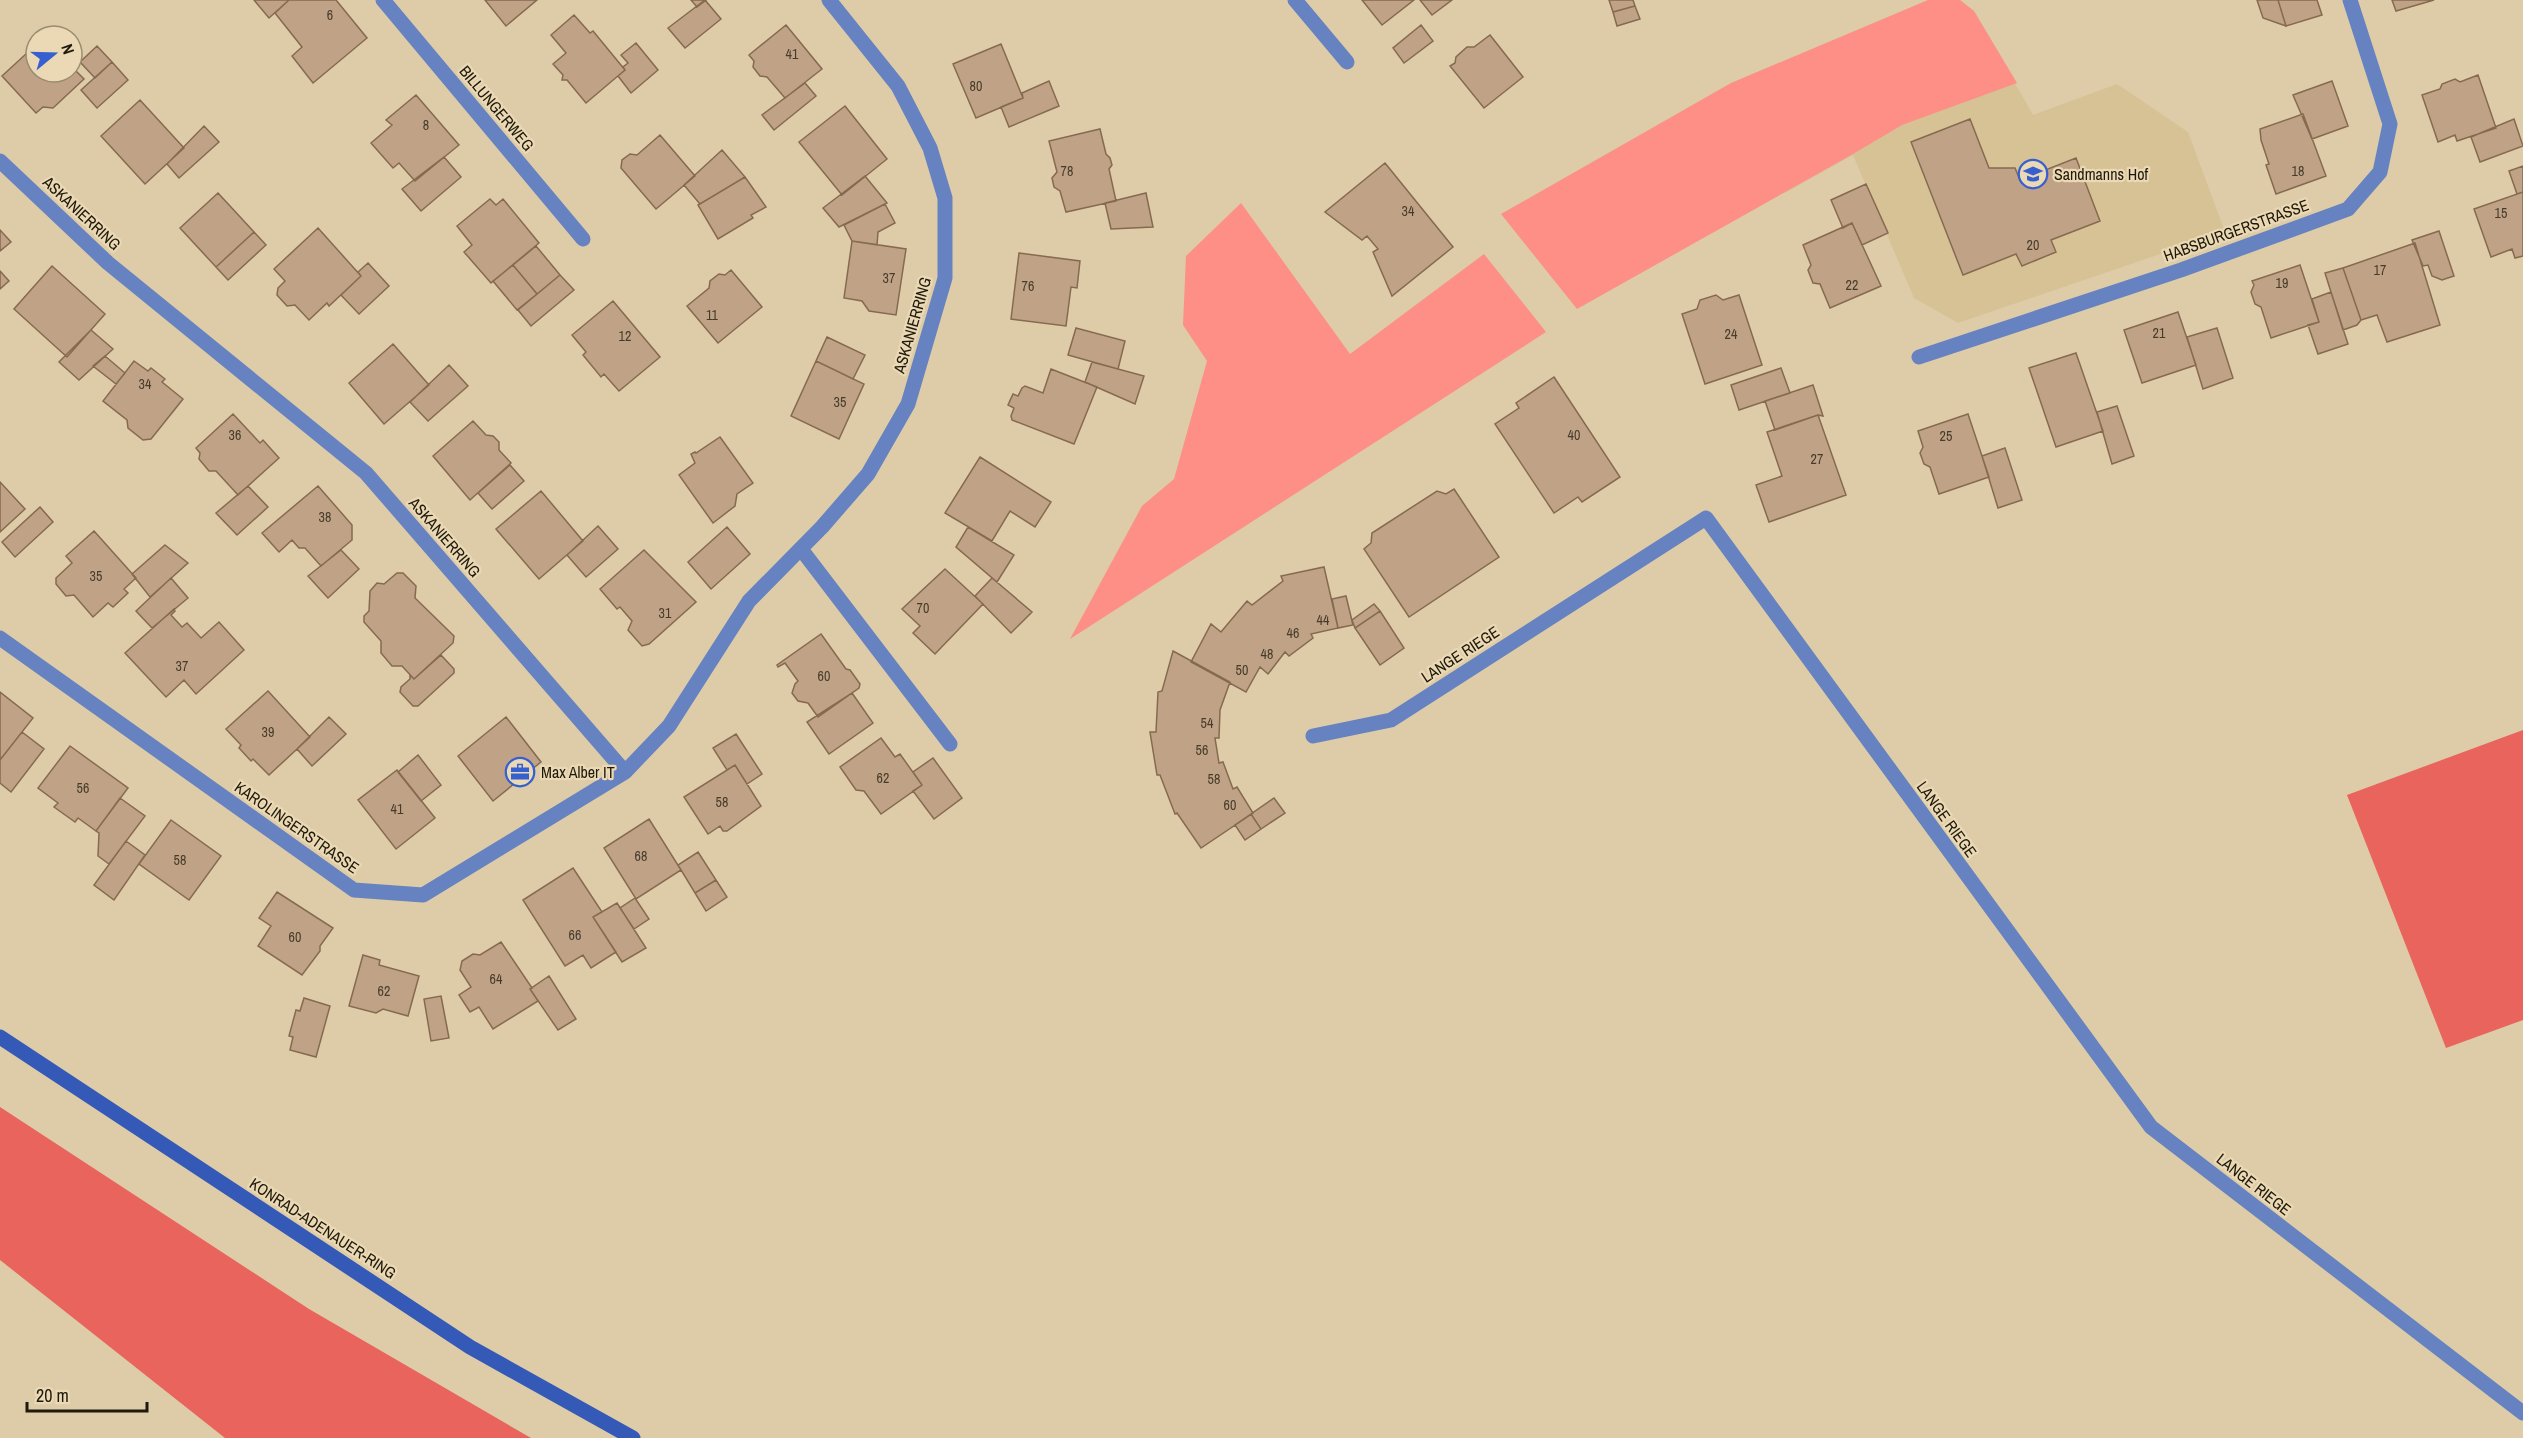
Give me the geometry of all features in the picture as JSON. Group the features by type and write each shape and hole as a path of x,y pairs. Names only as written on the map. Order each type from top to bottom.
{"main road":[{"name":"KONRAD-ADENAUER-RING","path":"0,1037 470,1347 633,1438"}],"street":[{"name":"BILLUNGERWEG","path":"383,0 583,239"},
{"name":"ASKANIERRING","path":"0,161 108,263 366,473 625,772 669,726 749,602 801,549 868,474 908,404 945,278 945,198 930,148 897,86 829,0"},
{"path":"1295,0 1347,62"},
{"name":"HABSBURGERSTRASSE","path":"1919,357 2170,273 2348,209 2380,172 2390,124 2350,0"},
{"name":"LANGE RIEGE","path":"1313,736 1391,720 1706,518 2151,1127 2523,1413"},
{"path":"801,549 950,744"},
{"name":"KAROLINGERSTRASSE","path":"0,638 354,890 423,895 625,772"}],"shaded area":[{"name":"Sandmanns Hof","path":"1928,0 1960,0 1974,11 2033,115 2117,84 2188,132 2225,232 1958,323 1914,298 1853,155 1783,194"},
{"path":"1928,0 1960,0 1974,11 2017,83 1902,125 1577,309 1501,214 1731,83"},
{"path":"1241,203 1350,354 1484,254 1546,332 1070,639 1142,506 1174,479 1207,361 1183,325 1186,256"},
{"path":"2523,730 2523,1020 2446,1048 2347,795"},
{"path":"0,1107 309,1309 531,1438 225,1438 0,1260"}],"building":[{"path":"254,0 289,0 269,18"},
{"path":"289,0 336,0 367,38 313,83 292,56 302,47 275,13"},
{"path":"485,0 537,0 506,26"},
{"path":"691,0 706,0 697,7"},
{"path":"705,0 721,19 685,48 668,28"},
{"path":"1362,0 1414,0 1382,25"},
{"path":"1420,0 1452,0 1432,15"},
{"path":"1609,0 1633,0 1635,6 1613,12"},
{"path":"2257,0 2278,0 2286,26 2263,18"},
{"path":"2278,0 2317,0 2322,15 2286,26"},
{"path":"2392,0 2434,0 2396,11"},
{"path":"1635,6 1640,19 1617,26 1613,12"},
{"path":"574,15 590,33 593,31 625,70 586,103 567,80 562,80 563,75 553,64 566,53 551,35"},
{"path":"786,25 822,69 785,98 767,77 760,76 753,67 754,61 749,55"},
{"path":"1421,25 1433,41 1404,63 1393,48"},
{"path":"1490,35 1523,77 1484,108 1450,66 1467,47 1474,47"},
{"path":"636,43 658,70 631,93 618,76 625,70 623,67 628,63 621,55"},
{"path":"1001,44 1023,98 976,118 953,64"},
{"path":"97,46 112,62 95,78 84,66 84,58"},
{"path":"24,56 24,84 79,84 53,108 43,107 36,113 2,76"},
{"path":"112,62 128,80 97,108 81,90"},
{"path":"2478,75 2496,128 2457,141 2455,135 2438,142 2422,95 2440,89 2442,84 2455,79 2460,82"},
{"path":"1049,81 1059,106 1009,127 1001,107 1023,98 1022,93"},
{"path":"2332,81 2348,126 2312,139 2293,95"},
{"path":"805,83 816,96 774,130 762,115"},
{"path":"416,95 459,145 415,181 399,163 393,168 371,143 392,125 386,120"},
{"path":"140,100 184,148 145,184 101,136"},
{"path":"845,106 887,159 842,195 799,142"},
{"path":"2303,114 2326,176 2276,194 2266,165 2269,164 2260,129"},
{"path":"1970,119 1989,168 2015,168 2020,180 2076,158 2100,221 2051,240 2056,252 2022,266 2016,254 1963,275 1911,142"},
{"path":"2514,119 2523,146 2480,162 2471,137"},
{"path":"204,126 219,142 179,178 167,164"},
{"path":"1100,129 1106,154 1112,165 1109,169 1116,201 1066,212 1060,191 1054,187 1052,178 1057,172 1049,141"},
{"path":"660,135 695,176 656,209 621,168 622,160 630,154 637,155"},
{"path":"722,150 745,177 700,204 684,185"},
{"path":"444,157 461,177 421,211 402,189"},
{"path":"1385,163 1453,247 1392,296 1373,252 1378,249 1367,236 1362,240 1325,212"},
{"path":"2523,166 2523,192 2517,194 2509,171"},
{"path":"865,176 887,203 839,227 823,208"},
{"path":"745,177 766,207 751,215 753,218 718,239 698,205"},
{"path":"1866,184 1888,233 1862,245 1852,223 1843,228 1831,200"},
{"path":"2523,192 2523,256 2515,258 2512,249 2491,257 2474,209"},
{"path":"218,193 254,232 216,267 180,228"},
{"path":"1146,193 1153,227 1111,229 1105,203"},
{"path":"490,199 496,205 503,199 539,243 491,283 464,252 472,245 457,226"},
{"path":"885,204 895,223 878,232 877,245 852,241 844,225"},
{"path":"1852,223 1881,286 1830,308 1820,284 1813,283 1808,270 1811,265 1803,245"},
{"path":"318,228 361,276 329,306 327,303 309,320 295,305 287,306 277,295 278,288 285,281 274,269"},
{"path":"0,230 11,242 0,251"},
{"path":"2439,231 2454,276 2442,280 2432,276 2428,265 2423,266 2412,240"},
{"path":"254,232 266,245 228,280 216,267"},
{"path":"852,241 906,249 896,315 869,311 862,301 844,298"},
{"path":"2415,243 2440,325 2387,342 2377,315 2361,320 2343,268"},
{"path":"536,246 560,275 537,294 513,265"},
{"path":"1019,253 1080,261 1077,288 1071,287 1066,326 1011,319"},
{"path":"368,263 389,286 359,314 341,295 361,276 358,272"},
{"path":"513,265 537,294 517,310 493,281"},
{"path":"2300,265 2319,322 2271,338 2261,307 2255,304 2251,292 2254,285 2252,281"},
{"path":"52,266 105,314 67,357 14,309"},
{"path":"2343,268 2361,320 2357,325 2343,330 2325,273"},
{"path":"731,270 762,307 718,343 687,306 709,288 710,281 719,274 725,275"},
{"path":"0,271 9,281 0,289"},
{"path":"560,275 574,290 531,326 518,310"},
{"path":"2331,292 2348,344 2318,354 2308,325 2319,322 2312,299"},
{"path":"1716,295 1723,300 1739,295 1762,365 1705,384 1682,314 1697,309 1700,300"},
{"path":"613,301 660,357 619,391 604,374 601,377 583,355 586,352 572,335"},
{"path":"2178,312 2196,365 2142,383 2124,330"},
{"path":"1076,328 1125,341 1118,369 1068,355"},
{"path":"2217,328 2233,378 2203,389 2187,337"},
{"path":"91,330 113,349 79,380 59,362"},
{"path":"827,337 865,355 853,379 816,361"},
{"path":"393,344 429,385 384,424 349,383"},
{"path":"2076,353 2103,431 2056,447 2029,368"},
{"path":"105,356 125,373 116,384 93,366"},
{"path":"134,361 148,371 151,368 165,379 162,382 183,399 151,439 143,440 128,428 127,420 103,401"},
{"path":"816,361 864,384 839,439 791,416"},
{"path":"1092,362 1144,376 1135,404 1085,382"},
{"path":"449,365 468,386 428,421 410,402"},
{"path":"1781,368 1790,393 1739,410 1731,385"},
{"path":"1051,369 1097,387 1074,444 1012,420 1014,408 1008,405 1013,394 1018,396 1025,386 1043,393"},
{"path":"1554,377 1620,477 1582,502 1578,497 1554,513 1495,424 1519,408 1516,403"},
{"path":"1813,385 1823,416 1818,415 1775,430 1765,401"},
{"path":"2117,406 2134,456 2112,464 2097,412"},
{"path":"233,414 260,443 263,440 279,458 238,495 216,471 209,471 199,459 200,453 196,448"},
{"path":"1968,414 1989,477 1939,494 1930,467 1924,464 1920,453 1923,447 1918,431"},
{"path":"1818,415 1846,495 1769,522 1756,485 1782,476 1767,432"},
{"path":"473,421 486,435 493,436 499,442 499,450 511,463 470,500 433,456"},
{"path":"720,437 753,483 737,494 735,506 713,523 679,475 695,463 691,454"},
{"path":"2005,448 2022,500 1998,508 1982,456"},
{"path":"980,457 1051,502 1035,527 1010,511 992,541 945,513"},
{"path":"510,465 524,481 492,509 478,493"},
{"path":"0,482 25,509 0,532"},
{"path":"248,486 268,507 237,535 216,513"},
{"path":"318,486 352,525 352,540 321,566 305,548 299,548 292,540 279,552 262,533"},
{"path":"1454,489 1499,557 1409,617 1364,549 1371,543 1372,533 1437,491 1446,494"},
{"path":"541,491 583,541 539,579 496,529"},
{"path":"40,507 53,522 15,557 2,542"},
{"path":"598,526 618,549 586,577 567,555"},
{"path":"727,527 750,554 711,589 688,562"},
{"path":"968,527 1014,555 997,582 956,547"},
{"path":"94,531 136,578 124,589 128,593 113,607 108,603 93,617 74,595 66,596 56,584 56,578 72,563 66,556"},
{"path":"165,545 188,563 150,597 132,574"},
{"path":"341,550 359,569 328,598 308,576"},
{"path":"644,550 696,602 649,644 642,646 628,630 632,621 620,607 617,609 600,589"},
{"path":"1324,567 1338,628 1311,634 1313,638 1289,656 1285,652 1268,674 1260,667 1246,692 1191,662 1211,624 1221,632 1247,601 1252,605 1283,581 1281,576"},
{"path":"945,569 983,604 935,654 913,633 920,626 902,609"},
{"path":"397,573 403,573 416,586 415,598 454,636 453,643 414,679 402,666 392,666 381,653 381,641 364,622 364,616 369,611 370,591 377,583 384,584"},
{"path":"171,578 188,598 152,628 136,611"},
{"path":"992,578 1032,612 1011,633 975,596"},
{"path":"1346,596 1353,625 1338,628 1332,599"},
{"path":"1374,604 1380,611 1355,628 1352,620"},
{"path":"174,609 171,615 182,627 187,623 201,638 219,622 244,650 196,694 184,680 166,697 125,653"},
{"path":"1380,611 1404,648 1380,665 1355,628"},
{"path":"821,634 846,669 850,670 860,684 859,688 818,717 808,703 798,701 792,693 798,681 785,663 778,667 777,665"},
{"path":"1173,651 1230,682 1220,710 1219,738 1215,738 1219,763 1223,762 1233,789 1237,787 1253,813 1201,848 1177,813 1175,814 1160,775 1157,775 1150,732 1156,732 1158,692 1162,691"},
{"path":"441,655 454,669 454,673 418,706 413,706 400,692 401,687 410,679 410,675 414,679"},
{"path":"268,691 310,737 269,775 253,759 251,761 239,748 241,745 226,729"},
{"path":"0,692 33,718 0,760"},
{"path":"852,693 873,723 829,754 807,722"},
{"path":"329,717 346,734 312,766 297,749"},
{"path":"506,717 541,762 493,801 458,756"},
{"path":"22,732 44,749 11,792 0,783 0,760"},
{"path":"736,734 762,774 747,784 735,765 727,770 713,748"},
{"path":"881,738 895,757 900,754 922,785 881,814 864,791 856,790 840,767"},
{"path":"70,746 128,788 96,831 78,818 75,822 54,807 58,803 38,788"},
{"path":"418,755 441,785 421,801 398,772"},
{"path":"933,758 962,798 934,819 913,791 922,785 913,772"},
{"path":"735,765 761,806 727,831 723,831 720,826 708,834 684,797"},
{"path":"397,770 435,818 396,849 358,800"},
{"path":"120,798 145,816 109,864 98,856 99,833 96,831"},
{"path":"1274,798 1285,813 1261,829 1251,814"},
{"path":"1251,814 1261,829 1245,840 1235,825"},
{"path":"649,819 681,870 636,899 604,848"},
{"path":"171,820 221,856 189,900 139,864"},
{"path":"126,841 145,855 114,900 94,885"},
{"path":"698,852 716,880 695,893 678,865"},
{"path":"573,868 602,912 593,917 616,952 591,968 583,955 565,966 523,900"},
{"path":"716,880 727,897 706,911 695,893"},
{"path":"277,892 333,928 320,946 320,951 302,975 258,946 271,926 259,918"},
{"path":"635,898 649,919 634,929 620,908"},
{"path":"617,903 646,948 622,962 593,917"},
{"path":"501,942 532,988 530,989 538,1001 493,1029 479,1007 470,1012 459,995 471,987 460,970 462,961 473,954 480,955"},
{"path":"363,955 380,960 379,965 419,976 408,1016 383,1009 376,1013 349,1006"},
{"path":"549,976 576,1019 558,1030 530,989"},
{"path":"441,996 449,1038 431,1041 424,999"},
{"path":"304,998 330,1006 316,1057 290,1050 293,1037 289,1036 296,1010 300,1011"}],"place":[{"name":"Sandmanns Hof","path":"2033,174"},
{"name":"Max Alber IT","path":"520,772"}]}
